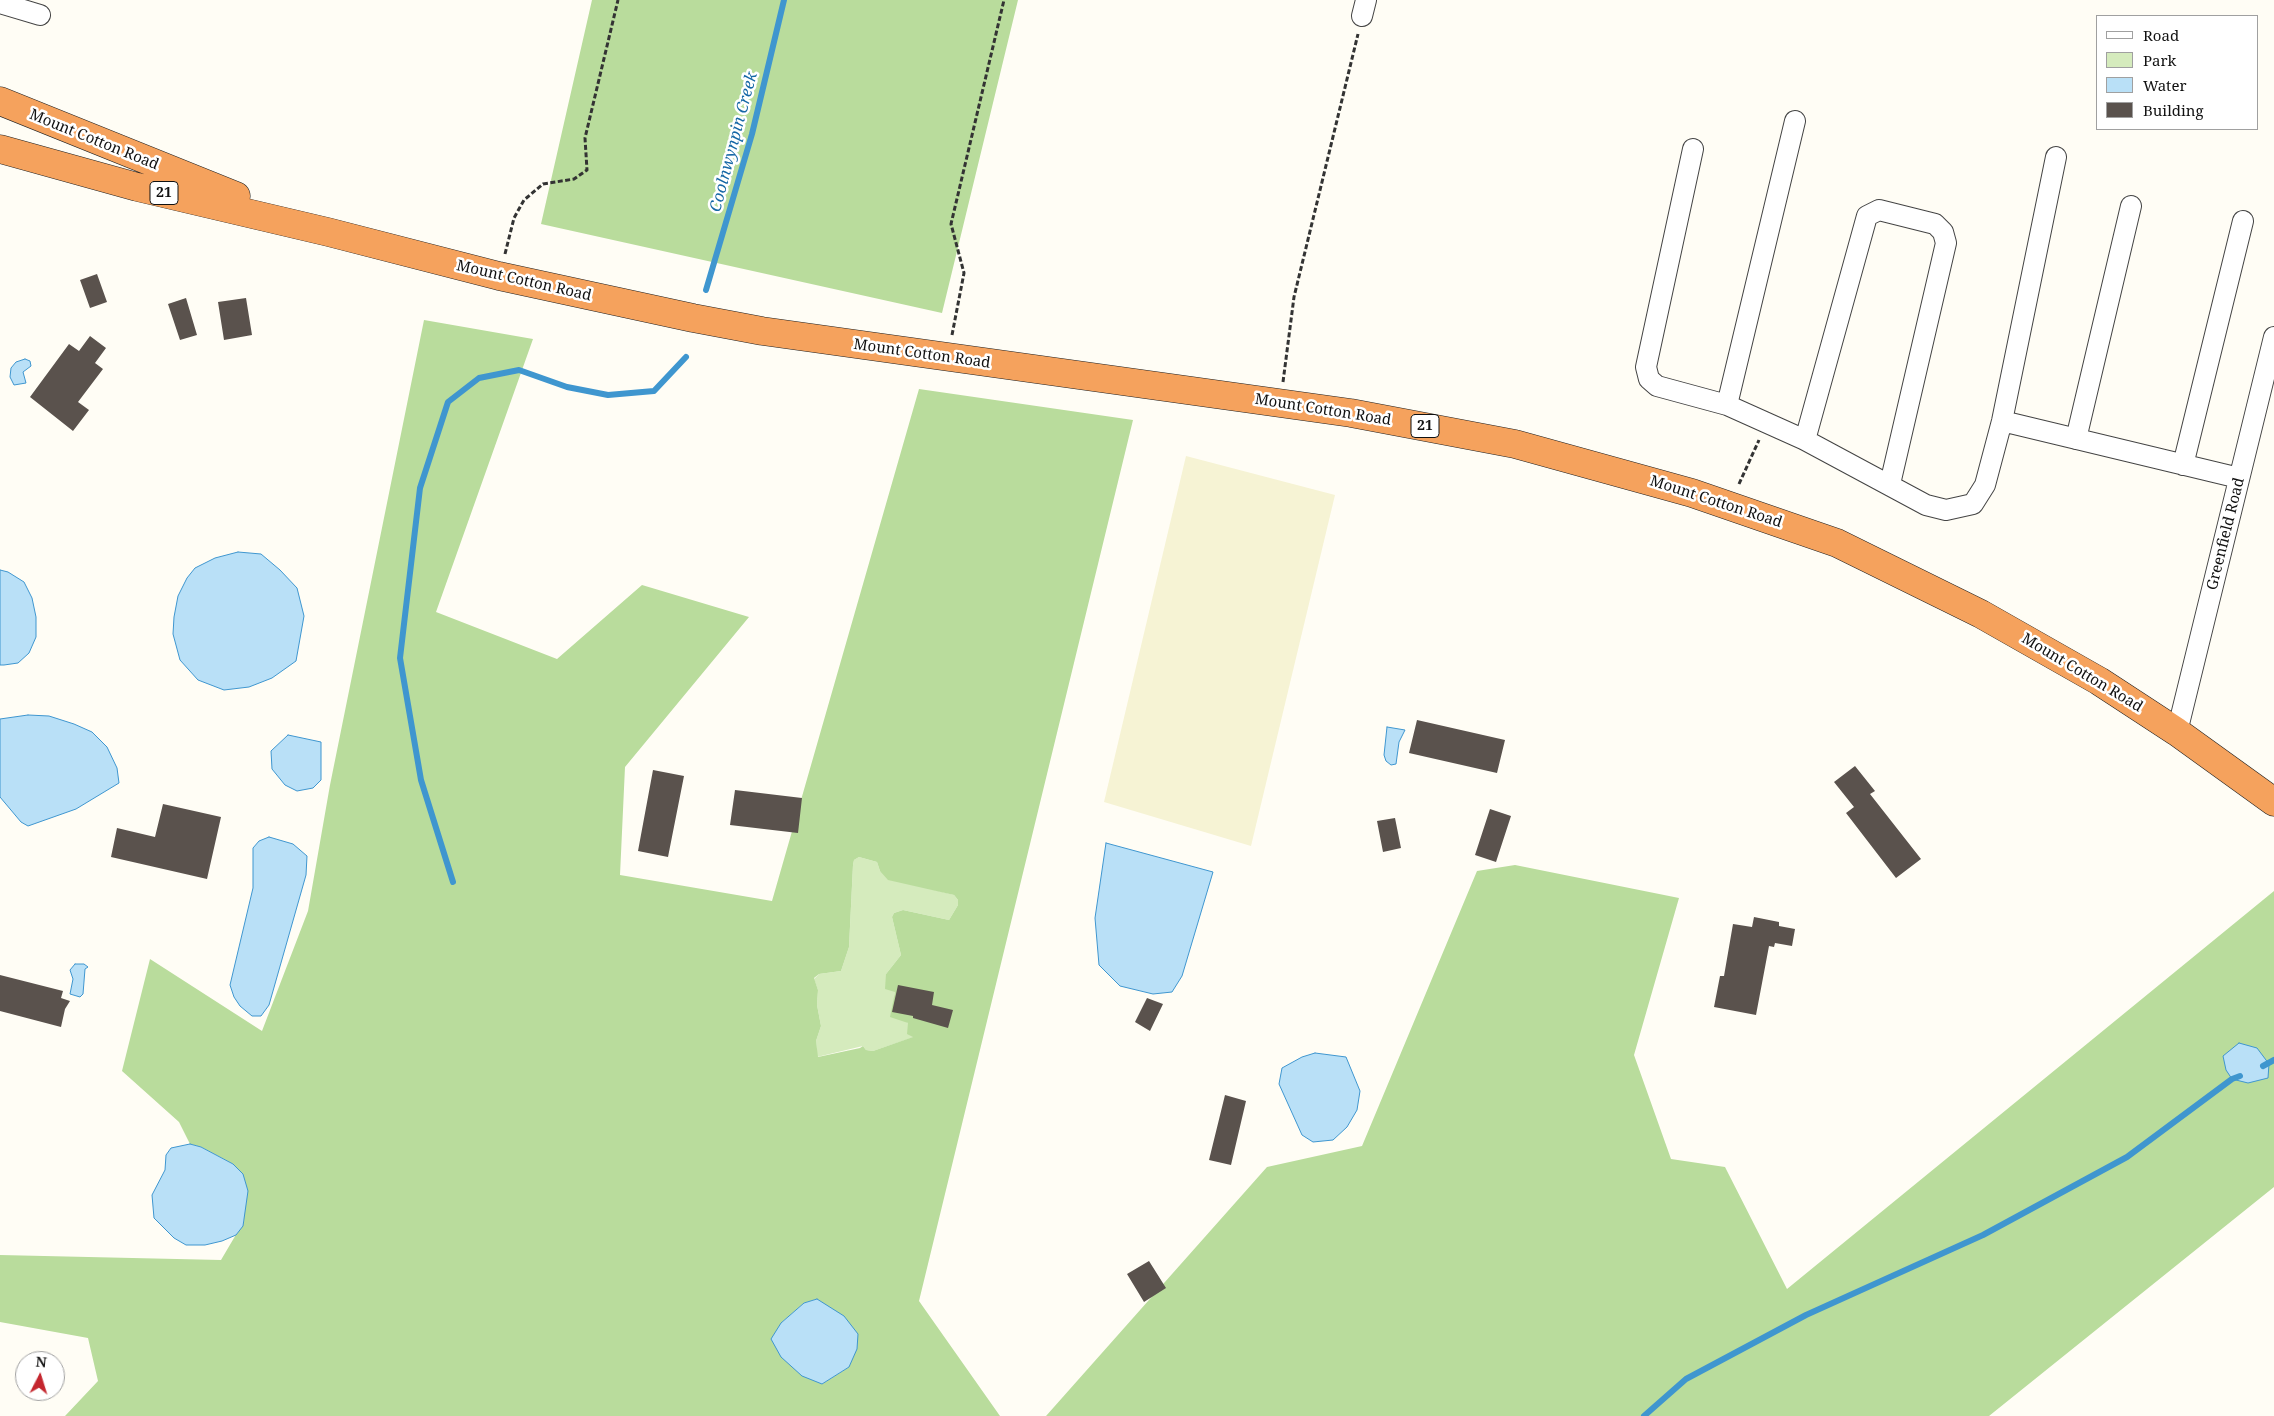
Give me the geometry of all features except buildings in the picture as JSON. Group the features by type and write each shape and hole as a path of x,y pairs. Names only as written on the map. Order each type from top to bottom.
{"highway":[{"name":"Mount Cotton Road","path":"0,101 328,232"},
{"name":"Mount Cotton Road","path":"0,149 136,187 328,232 499,276 762,331 1351,412 1515,444 1732,505 1837,543 1981,614 2099,681 2177,732 2274,802"}],"street":[{"path":"0,3 40,15"},
{"path":"1727,406 1795,121"},
{"path":"1693,150 1646,367 1649,379 1657,386 1727,406 1767,423 1805,440 1926,505 1946,510 1973,504 1985,485 2002,421 2056,157"},
{"path":"2076,440 2132,206"},
{"path":"1805,440 1867,216 1879,210 1935,224 1943,232 1946,243 1890,484"},
{"path":"2183,465 2243,221"},
{"name":"Greenfield Road","path":"2177,732 2274,337"},
{"path":"2002,421 2239,478"}],"path":[{"path":"499,276 514,218 524,200 543,184 574,179 587,170 585,138 618,0"},
{"path":"948,357 964,273 951,224 1004,0"},
{"path":"1280,403 1294,298 1364,8"},
{"path":"1732,505 1741,478 1767,423"}],"shaded area":[{"path":"1186,456 1335,495 1251,846 1104,802"}],"green space":[{"path":"592,0 1018,0 942,313 541,224"},
{"path":"424,320 533,339 436,612 557,659 642,585 749,617 625,767 620,875 772,901 919,389 1133,420 919,1301 1000,1416 65,1416 98,1381 88,1338 0,1322 0,1255 221,1260 244,1221 243,1174 233,1164 201,1147 190,1144 179,1122 122,1071 150,959 262,1031 308,911 330,785","holes":["859,857 877,862 880,871 888,880 954,895 958,900 958,905 949,920 903,910 894,913 892,917 901,955 886,974 885,989 895,992 890,1017 908,1023 907,1034 913,1037 873,1051 866,1050 863,1046 818,1057 816,1041 821,1026 817,1005 818,990 814,978 819,974 841,971 849,947 853,865 854,860","817,1299 849,1367 822,1384 781,1323 804,1303"]},
{"path":"859,857 877,862 880,871 912,884 954,895 958,900 958,905 949,920 903,910 894,913 892,917 901,955 886,974 895,992 892,1012 908,1023 914,1037 873,1051 866,1050 863,1046 817,1057 816,1041 821,1026 817,1005 818,990 814,979 819,974 841,971 849,947 853,865 854,860"},
{"path":"1515,865 1679,898 1634,1055 1671,1159 1725,1167 1787,1289 2274,891 2274,1187 1989,1416 1046,1416 1267,1167 1362,1146 1477,871"}],"water":[{"path":"25,359 30,361 31,366 23,372 26,383 14,385 10,377 11,368 16,362"},
{"path":"238,552 261,554 280,570 297,588 304,616 296,661 272,678 249,687 224,690 198,680 180,660 173,634 174,617 178,596 187,578 195,568 215,558"},
{"path":"0,570 8,572 24,582 32,598 36,617 36,637 29,653 18,663 4,665 0,665"},
{"path":"28,715 49,716 92,732 107,747 117,768 119,783 76,809 28,826 21,822 0,797 0,719"},
{"path":"1387,727 1405,730 1399,742 1396,764 1391,765 1386,761 1384,755"},
{"path":"288,735 321,742 321,780 313,788 297,791 285,785 272,769 271,751"},
{"path":"269,837 293,844 307,856 306,875 269,1005 261,1016 252,1016 240,1006 234,997 230,985 253,888 253,848 259,841"},
{"path":"1106,843 1213,872 1182,976 1172,992 1153,994 1120,986 1099,965 1095,918"},
{"path":"75,964 84,964 88,967 85,969 83,994 80,997 70,994 73,979 70,970"},
{"path":"2239,1043 2257,1048 2269,1064 2268,1078 2248,1083 2232,1079 2226,1070 2223,1056"},
{"path":"1315,1053 1346,1057 1360,1091 1357,1110 1347,1127 1333,1140 1313,1142 1302,1135 1279,1084 1282,1068 1302,1057"},
{"path":"190,1144 201,1147 233,1164 243,1174 248,1191 243,1226 236,1235 222,1241 205,1245 186,1245 174,1238 154,1218 152,1195 165,1170 166,1155 171,1148"},
{"path":"817,1299 844,1316 858,1334 857,1349 849,1367 822,1384 802,1376 781,1357 771,1339 781,1323 804,1303"}],"waterway":[{"name":"Coolnwynpin Creek","path":"706,290 752,134 784,0"},
{"path":"453,882 421,780 400,658 420,488 448,402 479,378 519,370 567,387 608,395 654,391 686,357"},
{"path":"2263,1066 2274,1060"},
{"path":"1644,1416 1686,1379 1806,1315 1983,1235 2127,1157 2232,1079 2240,1076"}]}
